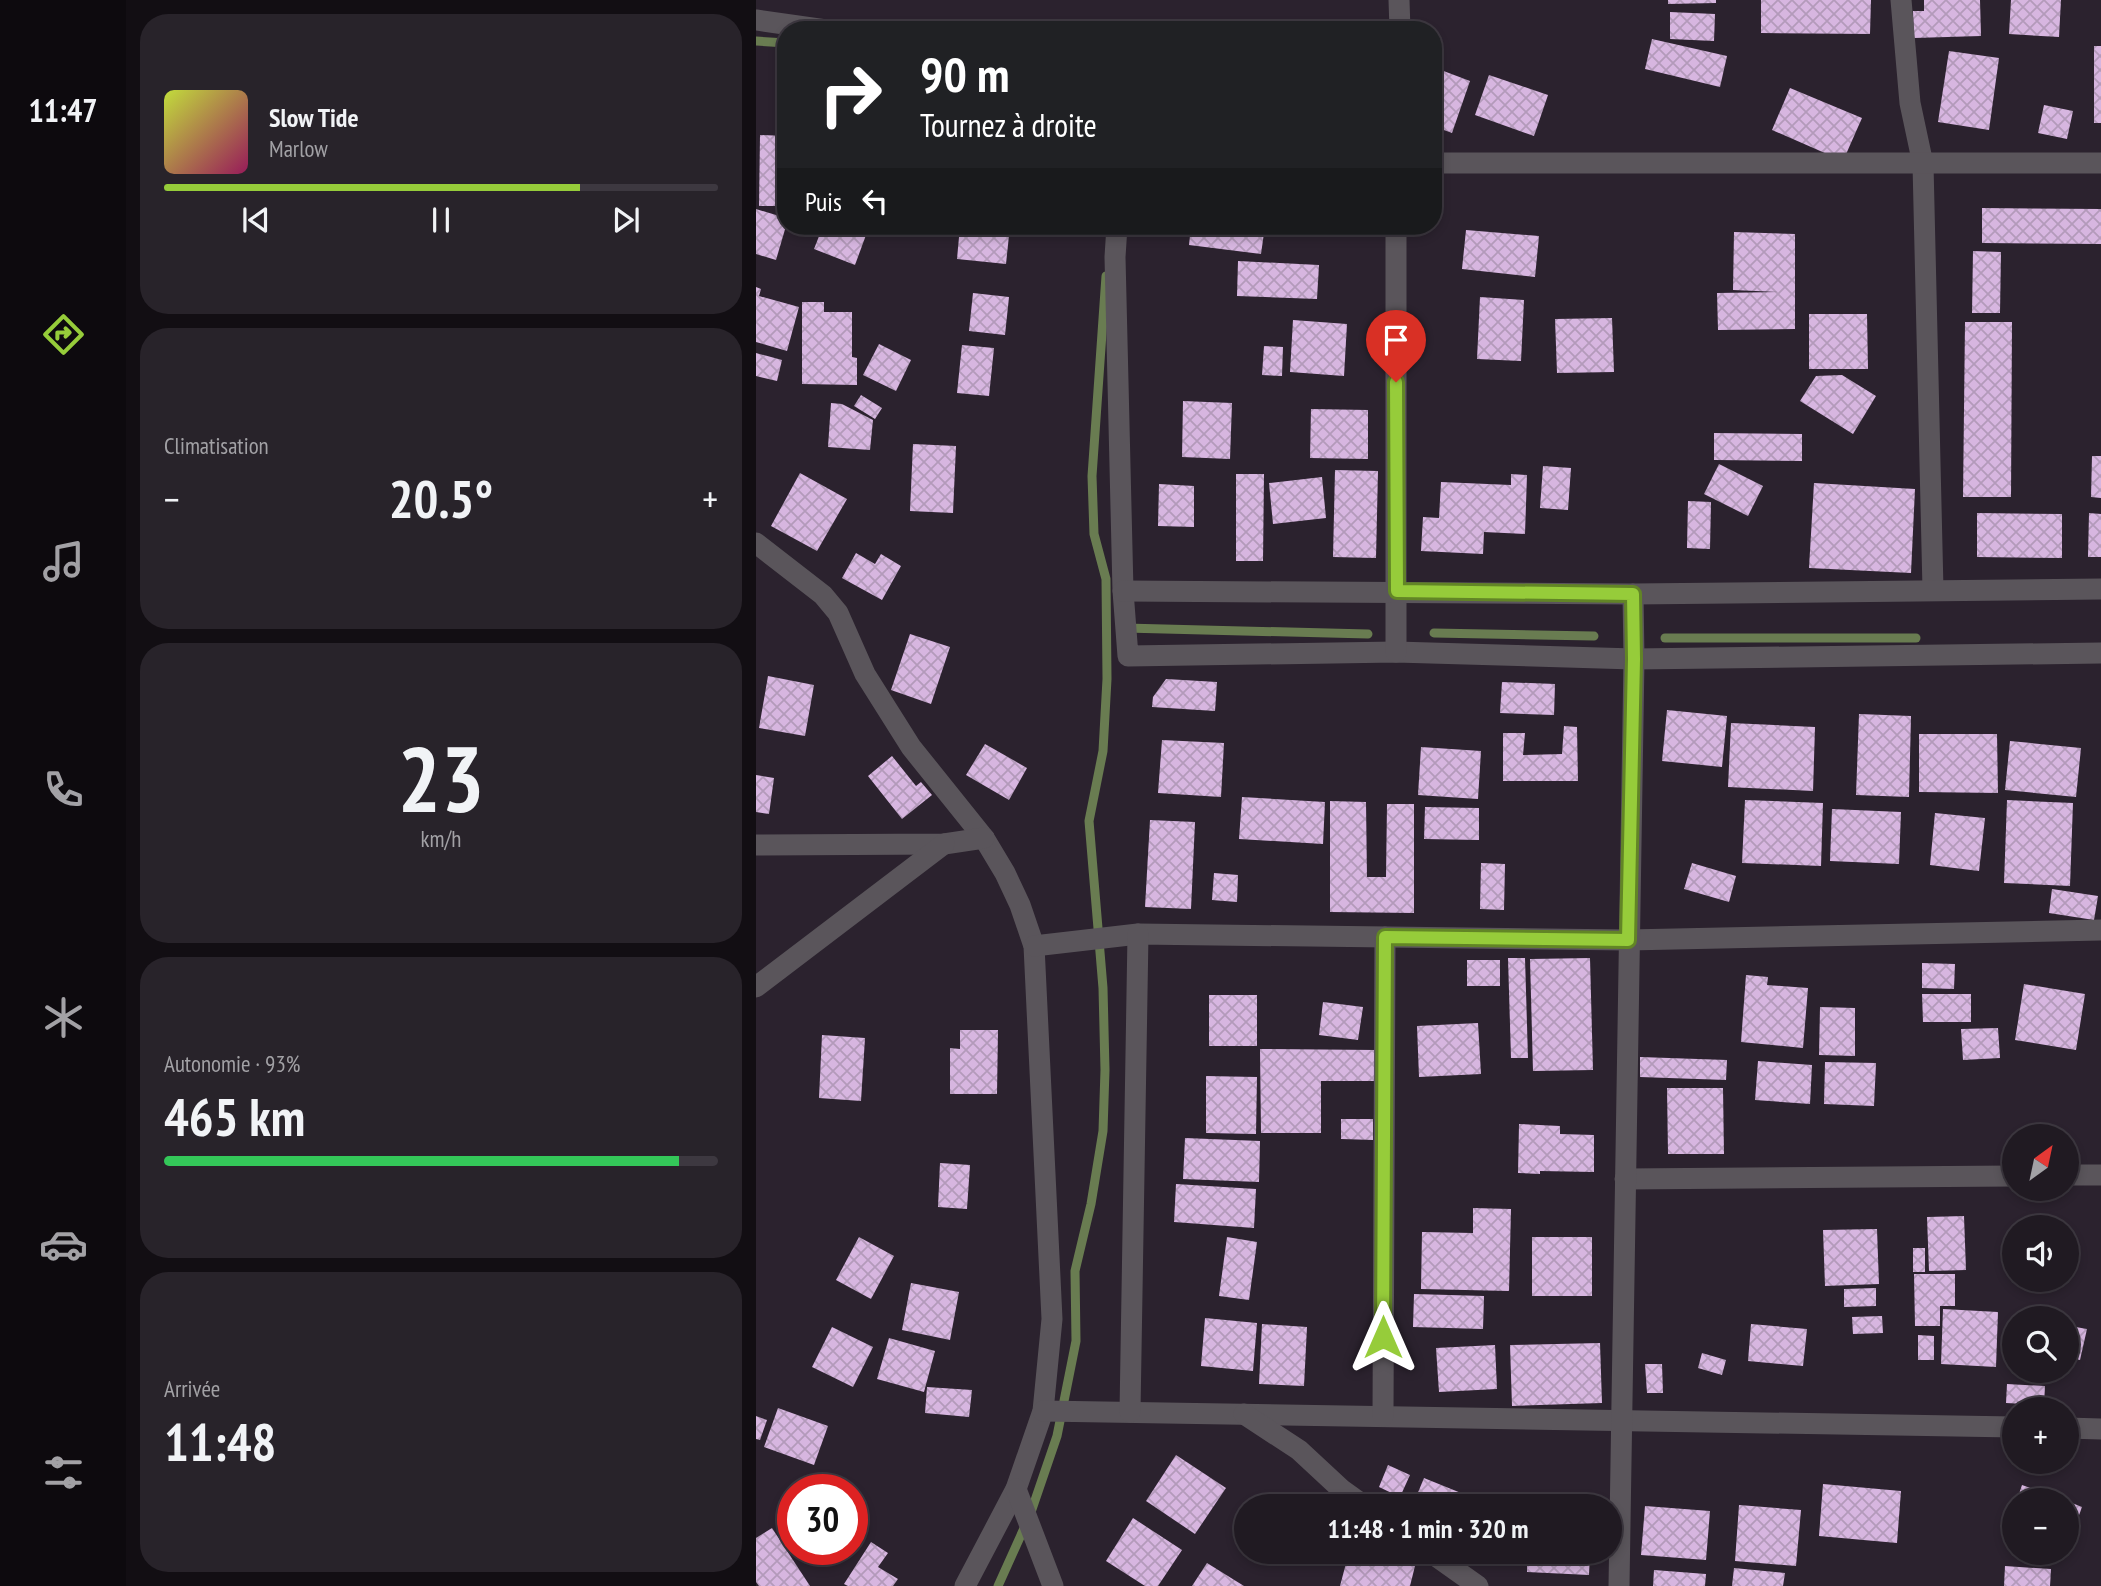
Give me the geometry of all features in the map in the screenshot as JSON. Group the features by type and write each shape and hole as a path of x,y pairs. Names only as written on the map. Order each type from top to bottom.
{"street":[{"path":"1399,0 1399,21"},
{"path":"1901,0 1910,103 1923,164 1933,590"},
{"path":"756,20 777,23"},
{"path":"1442,163 2101,163"},
{"path":"1116,235 1124,591 1129,656 1396,652 1634,659 2101,653"},
{"path":"1396,235 1396,652"},
{"path":"756,543 823,595 838,613 865,674 911,747 984,838 1005,873 1020,905 1034,946 1052,1319 1043,1411 1016,1489 965,1586"},
{"path":"1124,591 1633,594 2101,589"},
{"path":"1619,1586 1633,594"},
{"path":"756,845 944,844 984,838"},
{"path":"756,987 944,844"},
{"path":"1034,946 1138,934 1628,940 2101,930"},
{"path":"1130,1412 1138,934"},
{"path":"1383,1416 1385,937"},
{"path":"2079,1175 2101,1175"},
{"path":"1625,1179 2002,1176"},
{"path":"1043,1411 2002,1427"},
{"path":"1244,1414 1300,1450 1348,1494"},
{"path":"2079,1428 2101,1429"},
{"path":"1016,1489 1054,1586"},
{"path":"1447,1564 1478,1586"}],"building":[{"path":"1668,0 1716,0 1716,3 1668,4"},
{"path":"1761,0 1871,0 1870,34 1761,33"},
{"path":"1924,0 1980,0 1981,36 1914,38 1913,11 1924,11"},
{"path":"2011,0 2061,0 2059,37 2009,34"},
{"path":"1670,12 1715,14 1714,41 1670,39"},
{"path":"1652,39 1727,56 1720,87 1645,69"},
{"path":"2094,46 2101,46 2101,123 2094,123"},
{"path":"1949,51 1999,58 1989,130 1938,122"},
{"path":"1442,70 1470,81 1452,133 1442,129"},
{"path":"1489,75 1548,95 1534,136 1475,115"},
{"path":"1790,88 1862,118 1843,161 1772,130"},
{"path":"2044,105 2073,111 2067,139 2038,133"},
{"path":"760,135 777,136 777,206 759,206"},
{"path":"1982,208 2101,209 2101,244 1982,243"},
{"path":"756,209 777,215 777,235 783,235 776,260 756,254"},
{"path":"1466,230 1539,236 1535,277 1462,269"},
{"path":"1734,232 1795,234 1795,329 1718,330 1717,293 1778,292 1733,290"},
{"path":"819,235 866,235 855,265 814,249"},
{"path":"959,235 1009,235 1006,264 957,259"},
{"path":"1190,235 1264,235 1261,254 1189,245"},
{"path":"1973,251 2001,252 2000,313 1972,313"},
{"path":"1238,261 1319,265 1317,299 1237,296"},
{"path":"756,287 761,289 759,296 799,307 787,351 756,342"},
{"path":"973,293 1009,297 1005,335 969,331"},
{"path":"1480,297 1524,300 1521,361 1477,359"},
{"path":"802,302 824,302 824,312 852,312 852,357 857,358 857,385 802,384"},
{"path":"1809,314 1867,314 1868,369 1809,369"},
{"path":"1612,318 1614,372 1557,373 1555,319"},
{"path":"1293,320 1347,324 1344,376 1290,372"},
{"path":"1965,322 2012,322 2011,497 1963,497"},
{"path":"879,344 911,360 896,391 863,375"},
{"path":"962,345 994,348 989,396 957,393"},
{"path":"1264,346 1283,347 1282,376 1262,375"},
{"path":"756,353 782,360 777,381 756,376"},
{"path":"1842,375 1876,396 1853,434 1800,401 1816,376"},
{"path":"861,395 882,408 875,419 854,406"},
{"path":"1183,401 1232,403 1230,459 1182,457"},
{"path":"831,403 842,404 873,420 870,450 828,447"},
{"path":"1311,409 1368,410 1368,459 1310,458"},
{"path":"1714,433 1802,434 1802,461 1714,460"},
{"path":"913,444 956,446 953,513 910,511"},
{"path":"2092,456 2101,456 2101,498 2091,497"},
{"path":"1719,464 1763,486 1748,516 1704,494"},
{"path":"1543,466 1571,468 1568,510 1540,508"},
{"path":"1335,470 1378,471 1376,558 1333,557"},
{"path":"800,473 847,499 817,551 771,526"},
{"path":"1236,474 1264,474 1263,561 1236,561"},
{"path":"1511,474 1527,475 1525,534 1484,532 1483,554 1421,551 1423,517 1439,518 1441,482 1511,485"},
{"path":"1322,477 1326,518 1273,524 1269,483"},
{"path":"1814,483 1915,489 1911,573 1809,568"},
{"path":"1159,484 1194,486 1194,527 1158,526"},
{"path":"1688,501 1711,502 1710,549 1687,548"},
{"path":"1977,513 2062,514 2062,558 1977,557"},
{"path":"2089,513 2101,514 2101,557 2088,557"},
{"path":"856,553 875,564 881,554 901,566 882,600 842,578"},
{"path":"910,634 950,647 931,704 891,690"},
{"path":"768,676 814,685 805,736 759,728"},
{"path":"1166,679 1217,682 1215,711 1152,707 1153,697"},
{"path":"1502,682 1555,684 1554,715 1500,713"},
{"path":"1667,710 1727,716 1722,767 1662,761"},
{"path":"1859,714 1911,716 1909,797 1856,795"},
{"path":"1731,723 1815,727 1813,791 1728,787"},
{"path":"1564,726 1577,727 1578,781 1503,781 1503,733 1525,733 1523,755 1562,754"},
{"path":"1919,734 1997,734 1998,793 1919,792"},
{"path":"1162,740 1224,743 1221,797 1158,793"},
{"path":"2010,741 2081,748 2076,797 2005,790"},
{"path":"985,744 1027,768 1009,800 966,775"},
{"path":"1421,747 1481,751 1478,799 1418,795"},
{"path":"892,756 916,786 921,782 932,795 902,819 868,776"},
{"path":"756,775 774,778 769,814 756,812"},
{"path":"1242,797 1325,802 1323,844 1239,839"},
{"path":"1745,800 1823,803 1821,866 1742,863"},
{"path":"2007,800 2073,803 2070,886 2004,883"},
{"path":"1330,801 1366,802 1367,877 1386,877 1387,804 1414,804 1414,913 1330,912"},
{"path":"1425,807 1479,808 1479,840 1424,839"},
{"path":"1832,809 1901,812 1899,864 1830,861"},
{"path":"1935,813 1985,818 1979,871 1930,865"},
{"path":"1150,820 1195,822 1191,909 1145,907"},
{"path":"1481,863 1505,864 1504,910 1480,909"},
{"path":"1692,863 1736,876 1729,902 1684,889"},
{"path":"1214,873 1238,875 1237,902 1212,900"},
{"path":"2052,889 2098,896 2094,920 2049,913"},
{"path":"1508,958 1525,958 1528,1058 1511,1058"},
{"path":"1590,958 1593,1070 1533,1071 1530,959"},
{"path":"1467,960 1500,960 1500,986 1467,986"},
{"path":"1922,963 1955,964 1954,989 1922,988"},
{"path":"1746,975 1768,977 1767,985 1808,988 1803,1048 1741,1042"},
{"path":"2024,984 2085,994 2076,1050 2015,1040"},
{"path":"1922,994 1971,994 1971,1022 1923,1022"},
{"path":"1209,995 1257,995 1257,1046 1209,1046"},
{"path":"1323,1002 1363,1007 1358,1040 1319,1035"},
{"path":"1820,1007 1855,1008 1855,1056 1819,1055"},
{"path":"1478,1023 1481,1074 1419,1077 1417,1026"},
{"path":"1998,1028 2000,1058 1963,1060 1961,1029"},
{"path":"960,1030 998,1030 997,1094 950,1094 950,1048 960,1049"},
{"path":"822,1035 865,1038 861,1101 819,1098"},
{"path":"1260,1049 1376,1050 1376,1081 1321,1081 1321,1133 1261,1133"},
{"path":"1640,1057 1727,1060 1726,1080 1640,1077"},
{"path":"1758,1061 1812,1065 1810,1104 1755,1100"},
{"path":"1825,1062 1876,1063 1874,1106 1824,1104"},
{"path":"1206,1076 1257,1077 1256,1134 1206,1133"},
{"path":"1667,1088 1723,1088 1724,1154 1668,1154"},
{"path":"1341,1119 1373,1119 1373,1140 1341,1139"},
{"path":"1519,1124 1560,1126 1560,1134 1594,1135 1594,1172 1518,1173"},
{"path":"1185,1138 1260,1141 1259,1182 1183,1179"},
{"path":"940,1163 970,1165 967,1209 938,1207"},
{"path":"1176,1184 1256,1189 1254,1228 1174,1222"},
{"path":"1473,1208 1511,1209 1509,1291 1421,1289 1422,1232 1473,1233"},
{"path":"1964,1216 1966,1270 1929,1271 1927,1217"},
{"path":"1877,1229 1879,1284 1825,1286 1823,1230"},
{"path":"859,1237 894,1256 871,1299 836,1280"},
{"path":"1227,1237 1257,1242 1249,1300 1219,1296"},
{"path":"1532,1237 1592,1237 1592,1296 1532,1296"},
{"path":"1913,1248 1925,1248 1925,1272 1913,1272"},
{"path":"1914,1274 1955,1274 1955,1306 1940,1306 1940,1326 1915,1326"},
{"path":"911,1283 959,1292 950,1340 902,1330"},
{"path":"1876,1288 1876,1306 1844,1307 1844,1289"},
{"path":"1414,1294 1484,1296 1483,1329 1413,1327"},
{"path":"1943,1309 1998,1312 1996,1367 1941,1364"},
{"path":"1882,1316 1883,1333 1853,1334 1852,1317"},
{"path":"1205,1318 1257,1323 1253,1371 1201,1366"},
{"path":"1262,1324 1307,1327 1304,1386 1259,1384"},
{"path":"1751,1324 1807,1329 1803,1366 1748,1361"},
{"path":"832,1327 873,1347 853,1387 812,1367"},
{"path":"2079,1328 2087,1329 2079,1360"},
{"path":"1918,1335 1934,1336 1934,1360 1918,1360"},
{"path":"889,1338 935,1351 924,1392 877,1379"},
{"path":"1600,1343 1602,1403 1512,1406 1510,1345"},
{"path":"1495,1345 1497,1389 1439,1392 1436,1348"},
{"path":"1702,1353 1726,1360 1722,1375 1698,1368"},
{"path":"1645,1364 1662,1364 1663,1393 1647,1393"},
{"path":"2007,1384 2045,1386 2044,1397 2006,1397"},
{"path":"927,1387 972,1390 969,1417 925,1413"},
{"path":"778,1408 828,1426 814,1465 764,1447"},
{"path":"756,1416 767,1420 760,1440 756,1439"},
{"path":"1176,1455 1226,1488 1195,1534 1146,1501"},
{"path":"1388,1465 1410,1475 1401,1494 1394,1494 1379,1487"},
{"path":"1424,1478 1461,1493 1461,1494 1417,1494"},
{"path":"1823,1484 1901,1491 1897,1543 1819,1536"},
{"path":"1739,1505 1801,1510 1796,1566 1735,1561"},
{"path":"1645,1506 1710,1511 1706,1560 1641,1555"},
{"path":"1133,1518 1182,1550 1158,1586 1145,1586 1106,1561"},
{"path":"772,1528 777,1536 777,1565 796,1565 810,1586 759,1586 756,1582 756,1538"},
{"path":"871,1542 888,1553 878,1567 898,1579 893,1586 844,1584 856,1565 868,1565 868,1547"},
{"path":"1207,1563 1244,1586 1192,1586"},
{"path":"1346,1564 1416,1564 1410,1586 1340,1586"},
{"path":"1527,1564 1589,1564 1589,1575 1527,1572"},
{"path":"2005,1566 2051,1569 2050,1586 2004,1586"},
{"path":"1734,1568 1785,1573 1783,1586 1732,1586"},
{"path":"1654,1570 1706,1574 1705,1586 1653,1586"}],"waterway":[{"path":"756,41 777,42"},
{"path":"998,1586 1030,1515 1057,1436 1076,1341 1075,1271 1091,1204 1103,1131 1103,988 1089,821 1103,751 1107,679 1106,579 1094,534 1092,476 1106,276"},
{"path":"1125,628 1368,634"},
{"path":"1434,633 1594,636"},
{"path":"1665,638 1916,638"}],"route":[{"path":"1383,1337 1385,937 1628,940 1634,659 1633,594 1397,591 1396,382"}]}
